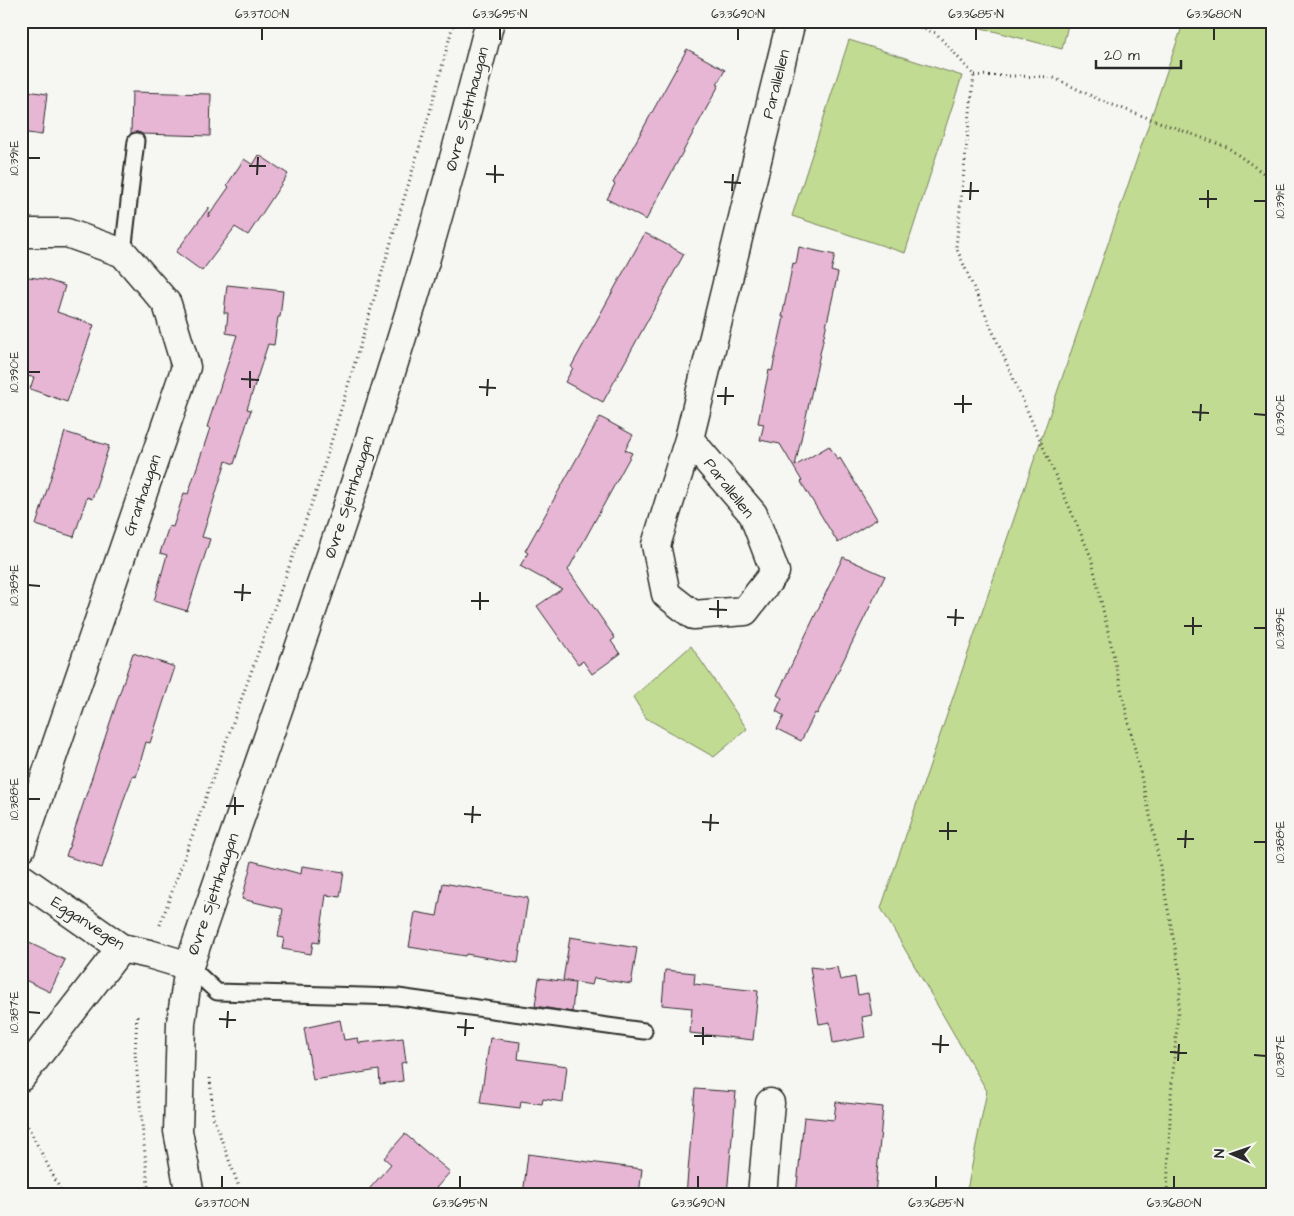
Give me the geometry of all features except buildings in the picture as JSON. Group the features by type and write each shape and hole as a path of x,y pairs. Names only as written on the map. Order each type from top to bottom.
{"street":[{"name":"Øvre Sjetnhaugan","path":"190,1195 178,1131 181,1024 188,966 344,515 406,323 464,123 490,21"},
{"name":"Parallellen","path":"689,439 752,514 775,572 745,611 693,615 666,594 656,545 689,439 791,21"},
{"name":"Granhaugan","path":"21,233 67,233 123,253 167,304 186,367 21,848"},
{"name":"Egganvegen","path":"21,878 121,948 188,966"},
{"path":"21,1077 121,948"},
{"path":"762,1195 770,1103"}],"lane":[{"path":"123,253 136,141"},
{"name":"Øvre Sjetnhaugan","path":"188,966 217,992 398,997 644,1031"}],"path":[{"path":"160,925 317,490 427,122 454,21"},
{"path":"901,21 936,33 974,75 1052,77 1102,101 1227,148 1273,180"},
{"path":"974,75 956,247 1091,557 1153,829 1181,979 1171,1094 1167,1195"},
{"path":"137,1016 135,1054 149,1195"},
{"path":"210,1078 213,1117 242,1195"},
{"path":"21,1113 63,1195"}],"green space":[{"path":"955,21 1069,21 1062,49"},
{"path":"1184,21 1273,21 1273,1195 966,1195 987,1091 881,908"},
{"path":"849,40 962,76 905,253 792,216"},
{"path":"691,646 747,729 714,757 646,718 633,697"}]}
